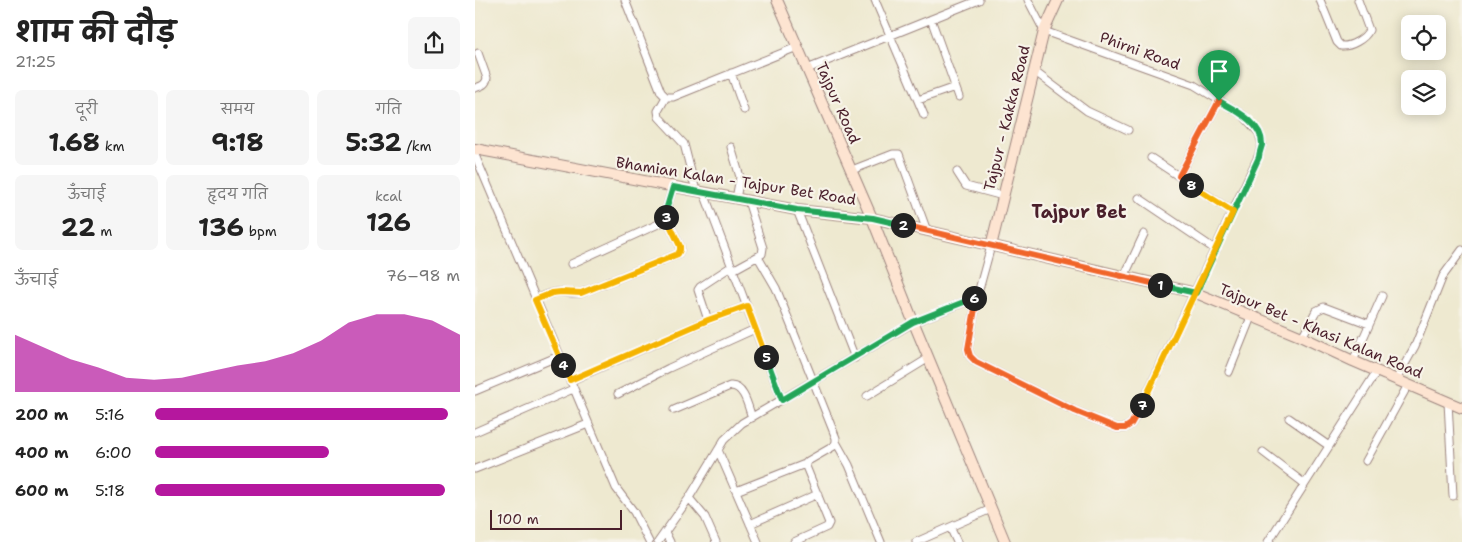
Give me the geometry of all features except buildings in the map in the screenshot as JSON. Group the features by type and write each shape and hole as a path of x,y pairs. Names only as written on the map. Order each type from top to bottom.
{"street":[{"path":"625,0 661,92 666,97 673,97 797,47"},
{"name":"Tajpur Road","path":"777,0 873,218 913,322 1005,542"},
{"path":"875,0 924,115"},
{"path":"807,68 979,0"},
{"path":"1028,0 1045,31"},
{"name":"Tajpur - Kakka Road","path":"991,246 1045,31 1058,0"},
{"path":"1320,0 1337,42 1341,46 1346,46 1365,36 1369,30 1358,0"},
{"path":"931,19 959,97"},
{"name":"Phirni Road","path":"991,246 977,297 968,349 970,356 976,362 1075,411 1117,428 1125,428 1131,424 1139,412 1259,157 1262,144 1259,132 1251,122 1243,115 1194,85 1045,31"},
{"path":"475,88 483,85 487,78 478,53"},
{"path":"1035,71 1087,110 1128,130"},
{"path":"731,73 744,110"},
{"path":"918,100 955,87"},
{"path":"666,97 658,111 659,117 684,144 700,192 747,306 782,400"},
{"path":"1179,176 1219,101"},
{"path":"731,147 740,177 736,199"},
{"name":"Bhamian Kalan - Tajpur Bet Road","path":"475,149 797,210 873,218 991,246"},
{"path":"851,170 893,154 899,154 927,231"},
{"path":"475,155 616,488 634,512 649,542"},
{"path":"1151,158 1233,212"},
{"path":"957,172 966,186 1003,196"},
{"path":"535,300 552,293 581,293 678,254 680,246 667,220 666,210 673,187"},
{"path":"1139,198 1216,250"},
{"path":"708,320 698,290 700,287 732,268 762,254 763,248 748,201"},
{"path":"797,210 855,358"},
{"path":"571,264 667,220"},
{"path":"1124,277 1143,234"},
{"name":"Tajpur Bet - Khasi Kalan Road","path":"991,246 1196,293 1302,337 1462,408"},
{"path":"1396,380 1415,346 1443,276 1462,250"},
{"path":"759,257 776,288 836,442 849,465 881,542"},
{"path":"1353,361 1382,296"},
{"path":"658,542 732,431 913,322 977,297"},
{"path":"570,380 708,320 747,306"},
{"path":"1302,337 1316,311 1324,307 1369,324"},
{"path":"1229,372 1251,317"},
{"path":"618,394 669,368 755,329"},
{"path":"475,391 559,356"},
{"path":"867,396 929,358"},
{"path":"1268,542 1377,371"},
{"path":"1366,462 1408,385"},
{"path":"674,410 730,386 736,386 743,394 752,418"},
{"path":"475,432 573,389"},
{"path":"1448,402 1453,496"},
{"path":"1289,418 1329,446"},
{"path":"475,470 588,424"},
{"path":"736,491 805,464 834,446 836,442"},
{"path":"718,450 758,542"},
{"path":"1263,452 1305,484"},
{"path":"794,542 827,527 829,522 805,464"},
{"path":"750,524 818,494"},
{"path":"689,498 705,517 716,542"},
{"path":"916,542 991,508"},
{"path":"950,527 957,542"},
{"path":"665,532 670,542"}],"district":[{"name":"Tajpur Bet","path":"1079,212"}],"route":[{"path":"1219,101 1179,176 1233,212 1216,250 1196,293 1139,412 1131,424 1125,428 1117,428 1075,411 976,362 970,356 968,349 977,297 913,322 782,400 747,306 708,320 570,380 535,300 552,293 581,293 678,254 680,246 666,217 666,210 673,187 797,210 873,218 1196,293 1233,212 1259,157 1262,144 1259,132 1251,122 1219,101"}]}
